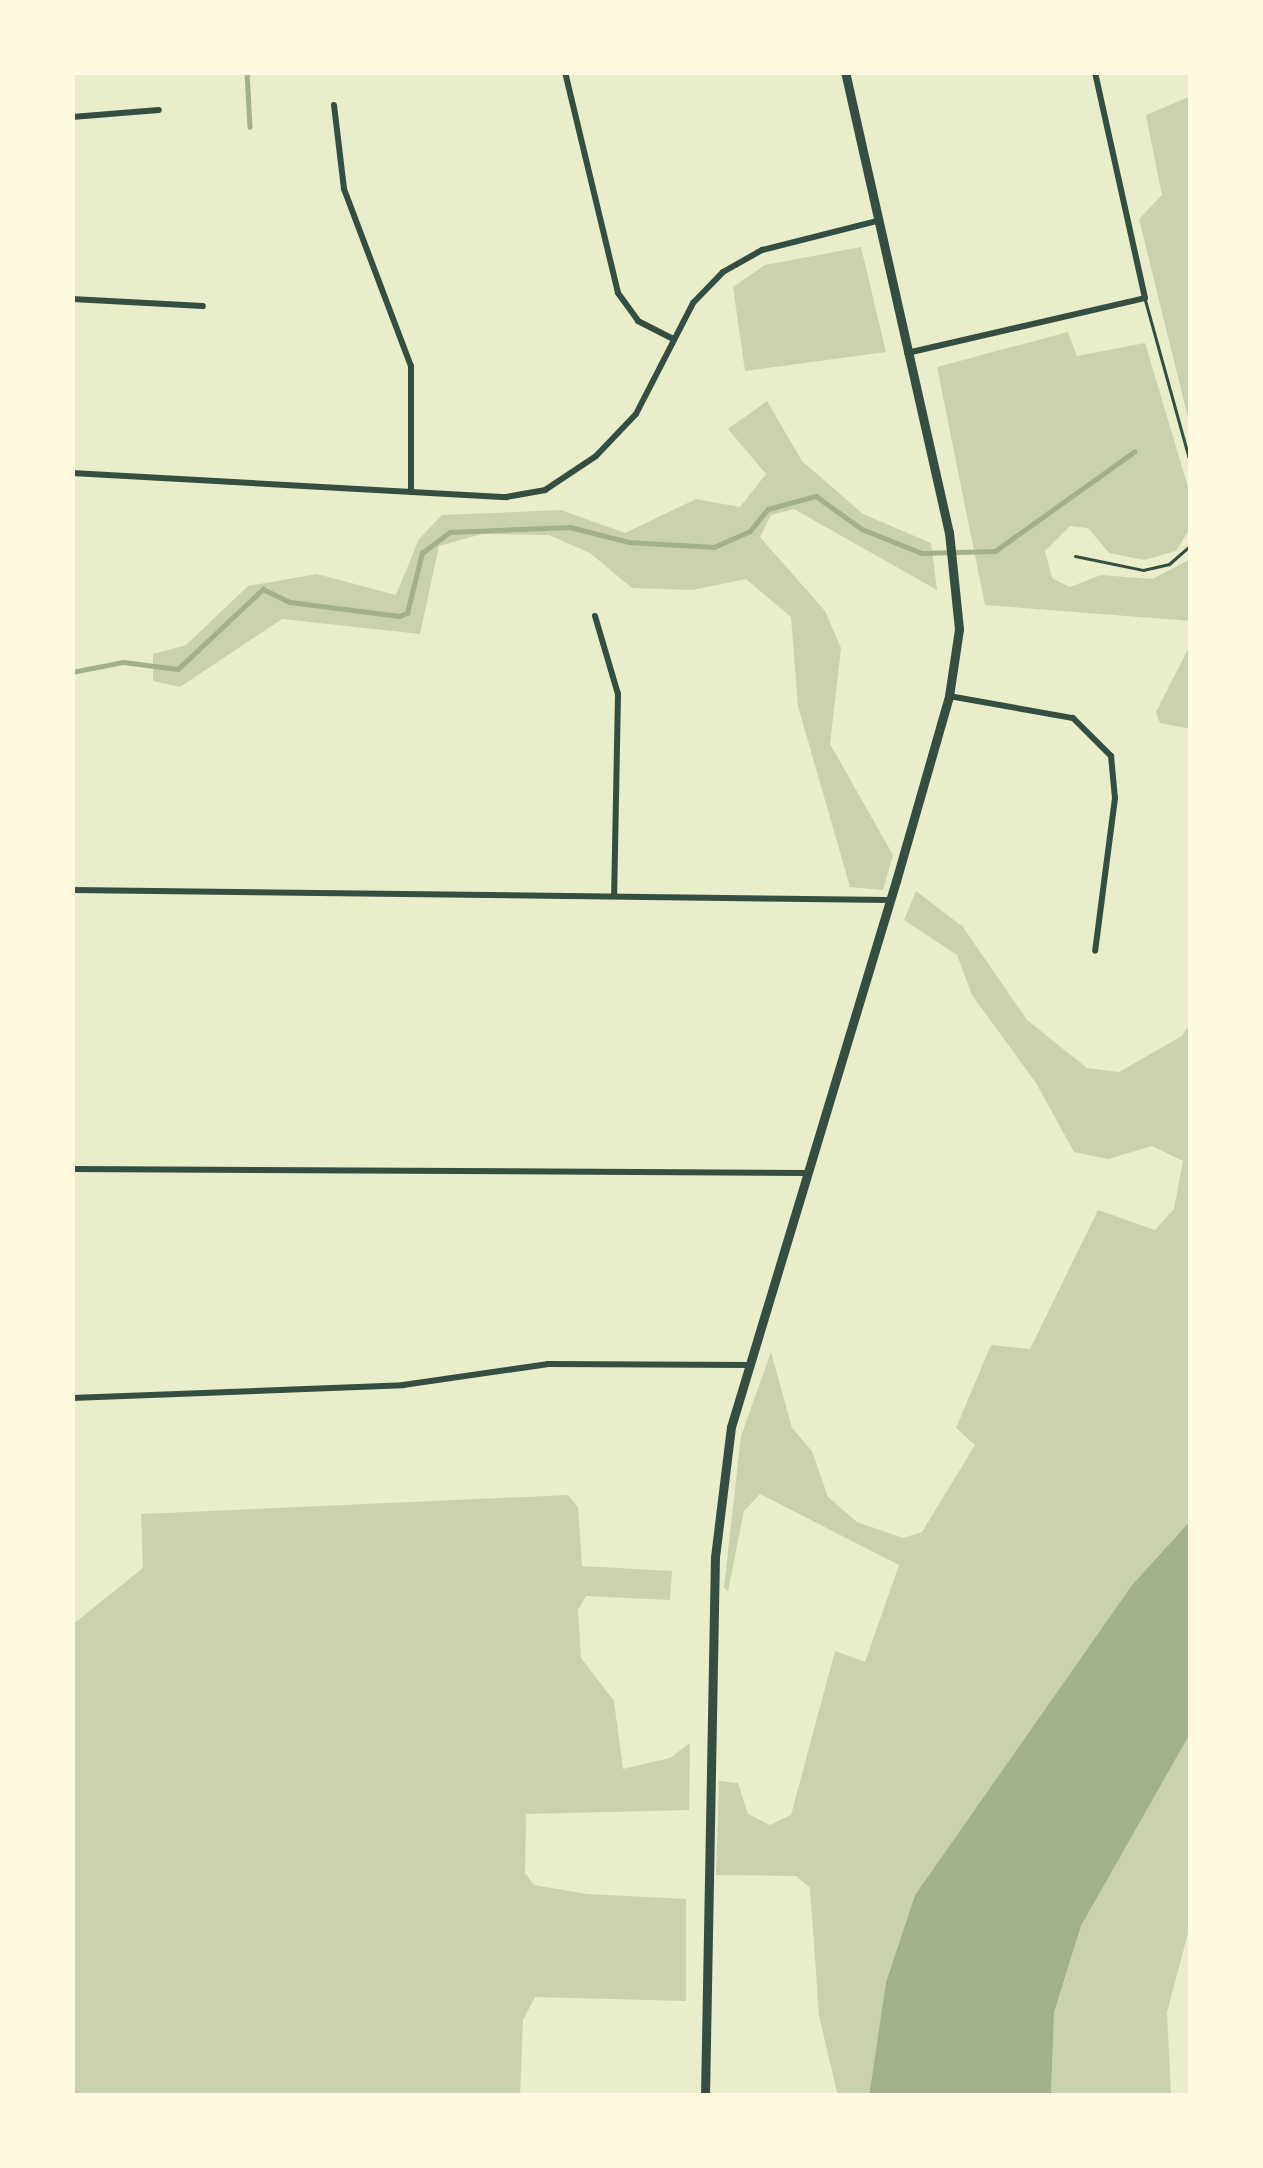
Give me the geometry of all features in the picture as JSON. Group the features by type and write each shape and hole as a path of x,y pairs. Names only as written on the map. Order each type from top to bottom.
{"main road":[{"path":"705,2096 716,1557 731,1427 811,1173 949,696 957,578 845,72"}],"street":[{"path":"565,72 618,293 638,321 673,339"},
{"path":"907,353 1145,298 1095,72"},
{"path":"334,105 344,189 411,366 411,490"},
{"path":"72,117 158,110"},
{"path":"72,473 506,497 565,481 636,414 673,339 707,286 744,258 877,221"},
{"path":"72,299 203,306"},
{"path":"596,616 621,732 614,895"},
{"path":"949,696 1073,718 1111,756 1114,798 1095,951"},
{"path":"72,890 890,900"},
{"path":"72,1168 811,1173"},
{"path":"72,1398 403,1385 548,1364 750,1365"}],"lane":[{"path":"1145,298 1191,466"},
{"path":"1075,556 1143,570 1169,564 1191,545"}],"shaded area":[{"path":"1191,96 1191,430 1139,219 1162,195 1146,115"},
{"path":"861,247 886,352 745,371 733,287 765,265"},
{"path":"1068,332 1077,356 1145,343 1191,497 1191,527 1176,551 1144,560 1109,553 1088,528 1070,526 1045,551 1052,578 1070,587 1101,575 1152,579 1191,559 1191,621 985,605 937,367"},
{"path":"767,401 802,461 863,514 931,543 937,590 794,509 771,515 760,537 825,611 841,648 830,744 893,855 883,890 850,887 798,706 791,617 746,579 692,590 632,588 590,553 549,535 482,534 439,546 420,634 282,619 180,687 153,681 153,654 186,645 248,586 317,574 396,595 419,539 442,515 561,510 625,533 696,499 740,507 766,474 728,429"},
{"path":"1191,643 1191,729 1160,723 1156,712"},
{"path":"916,891 963,927 1027,1020 1087,1068 1119,1072 1182,1036 1191,1022 1191,1520 1132,1585 915,1895 886,1982 869,2096 838,2096 819,2016 810,1888 796,1876 716,1875 719,1781 738,1783 748,1814 770,1825 791,1815 835,1651 865,1662 899,1565 760,1494 744,1511 728,1592 724,1587 741,1436 771,1352 792,1428 812,1451 828,1497 857,1522 903,1538 922,1532 975,1445 956,1428 991,1345 1030,1349 1098,1210 1155,1230 1174,1209 1183,1161 1152,1146 1108,1159 1074,1152 1036,1083 972,995 957,955 904,920"},
{"path":"568,1495 578,1507 582,1566 672,1571 670,1600 586,1596 578,1610 581,1658 614,1701 623,1769 670,1758 690,1743 689,1810 526,1814 525,1873 534,1885 587,1894 686,1899 686,2001 535,1997 523,2020 520,2096 72,2096 72,1625 143,1568 141,1514"},
{"path":"1191,1520 1191,1732 1081,1926 1054,2013 1051,2096 869,2096 886,1982 915,1895 1132,1585"},
{"path":"1191,1732 1191,1922 1167,2012 1171,2096 1051,2096 1054,2014 1081,1926"}],"waterway":[{"path":"247,72 250,127"},
{"path":"72,672 123,662 178,669 263,589 290,602 399,616 407,613 422,553 450,532 570,527 629,542 714,547 750,531 768,509 816,496 862,529 922,553 995,551 1134,452"},
{"path":"72,680 72,694"}]}
